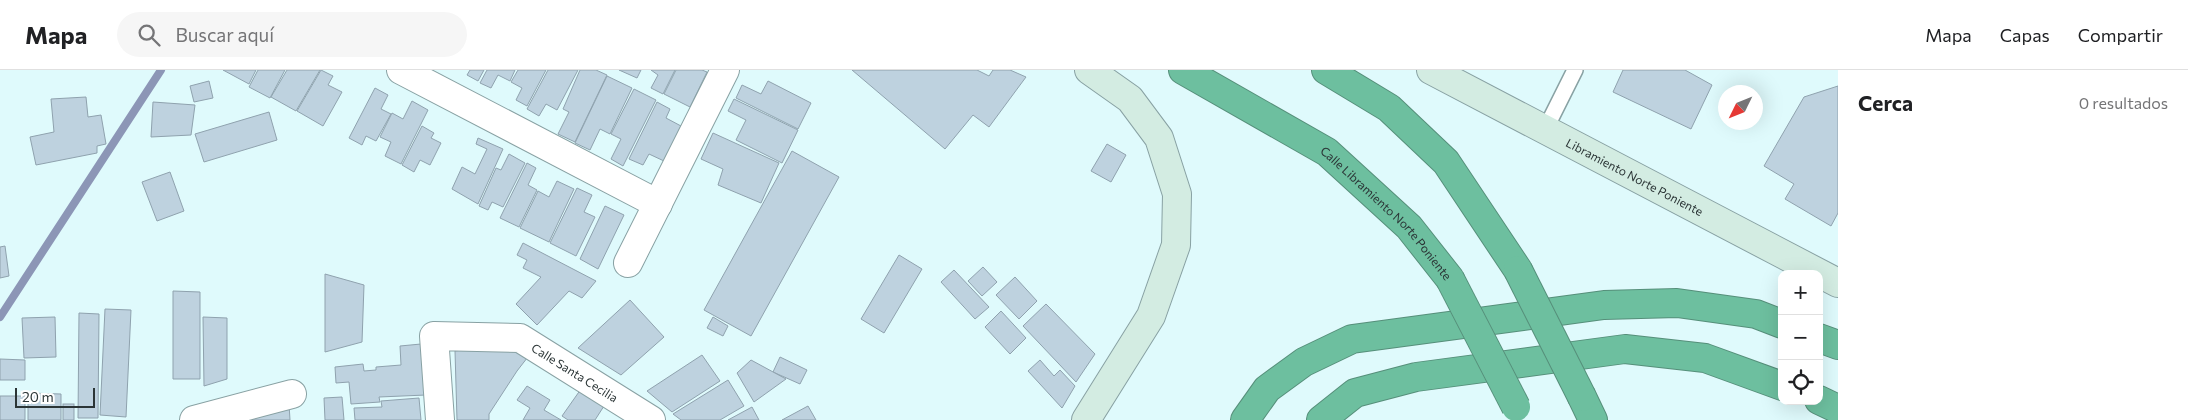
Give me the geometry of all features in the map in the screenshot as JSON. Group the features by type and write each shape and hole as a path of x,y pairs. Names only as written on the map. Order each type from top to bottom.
{"highway":[{"name":"Calle Libramiento Norte Poniente","path":"1183,70 1327,152 1409,227 1450,279 1520,413"},
{"path":"1326,70 1389,108 1446,162 1518,270 1587,409"},
{"path":"1245,420 1267,389 1304,362 1352,339 1604,305 1677,303 1756,314 1778,322"},
{"path":"1823,339 1838,345"},
{"path":"1321,420 1355,393 1416,377 1625,349 1705,358 1778,385"},
{"path":"1823,402 1838,409"}],"street":[{"path":"401,70 658,204"},
{"path":"628,263 725,70"},
{"path":"1086,420 1151,316 1176,245 1177,194 1159,138 1130,99 1088,70"},
{"name":"Libramiento Norte Poniente","path":"1431,70 1838,283"},
{"name":"Calle Santa Cecilia","path":"440,420 434,336 520,338 651,420"},
{"path":"194,420 292,394"}],"lane":[{"path":"1545,130 1575,70"}],"building":[{"path":"223,70 256,70 249,84"},
{"path":"258,70 285,70 270,98 249,87"},
{"path":"287,70 320,70 296,111 271,97"},
{"path":"321,70 333,76 328,85 342,92 323,126 297,111"},
{"path":"470,70 484,70 478,81 467,75"},
{"path":"487,70 515,70 510,81 498,75 491,88 480,83"},
{"path":"518,70 546,70 527,106 516,100 522,88 511,82"},
{"path":"548,70 578,70 557,110 546,104 539,116 527,109"},
{"path":"580,70 596,70 607,75 575,142 558,134 569,112 563,109"},
{"path":"619,70 641,70 637,78"},
{"path":"651,70 675,70 663,94 651,88 658,75"},
{"path":"676,70 702,70 707,72 690,107 664,94"},
{"path":"852,70 977,70 989,76 993,70 1010,70 1026,77 989,127 973,115 945,149"},
{"path":"1623,70 1685,70 1712,85 1691,129 1613,92"},
{"path":"607,76 632,88 610,134 600,129 590,150 575,143"},
{"path":"209,81 213,98 194,102 190,86"},
{"path":"768,81 811,103 798,129 736,98 742,85 761,94"},
{"path":"1838,86 1838,213 1831,226 1785,199 1794,184 1764,166 1804,97"},
{"path":"375,88 388,95 381,109 391,114 376,141 366,136 362,145 349,138"},
{"path":"634,89 656,100 623,166 611,159 621,139 611,134"},
{"path":"86,97 88,117 101,115 106,144 97,146 97,153 36,165 30,137 54,132 51,99"},
{"path":"734,99 798,130 782,163 736,140 746,120 728,111"},
{"path":"412,101 428,110 401,164 385,156 391,142 380,137 392,113 403,119"},
{"path":"153,102 195,105 191,135 151,137"},
{"path":"657,102 670,109 666,118 681,126 664,161 649,154 643,165 629,159"},
{"path":"269,112 277,140 204,162 195,134"},
{"path":"422,126 434,133 431,138 441,143 430,165 420,160 414,172 402,165"},
{"path":"713,133 779,163 761,203 718,185 723,169 701,159"},
{"path":"478,138 503,149 478,204 452,189 462,167 475,174 487,149 476,144"},
{"path":"1107,144 1126,155 1111,182 1091,171"},
{"path":"792,151 839,177 751,336 704,310"},
{"path":"509,154 525,163 503,207 492,202 488,210 479,206 496,168 501,170"},
{"path":"527,163 536,168 528,185 537,190 519,227 500,218"},
{"path":"170,172 184,211 157,221 142,182"},
{"path":"557,181 574,189 549,242 520,228 538,191 549,197"},
{"path":"577,188 592,195 584,212 595,217 576,256 550,243"},
{"path":"605,206 624,215 598,269 580,259"},
{"path":"523,243 596,281 582,298 569,291 537,325 516,304 541,277 523,268 527,260 517,255"},
{"path":"5,246 9,276 0,278 0,247"},
{"path":"899,255 922,269 884,333 861,319"},
{"path":"983,267 997,282 982,296 968,281"},
{"path":"954,270 989,307 975,319 941,282"},
{"path":"325,274 364,285 362,342 325,352"},
{"path":"1015,277 1037,301 1019,319 996,295"},
{"path":"173,291 200,292 200,379 173,379"},
{"path":"630,300 664,337 621,375 578,348"},
{"path":"1046,304 1095,354 1076,382 1023,326"},
{"path":"105,309 131,310 126,417 100,415"},
{"path":"1001,311 1026,338 1010,354 985,327"},
{"path":"79,313 99,314 98,418 78,418"},
{"path":"55,317 56,357 24,358 22,318"},
{"path":"203,317 227,318 227,379 204,386"},
{"path":"713,317 728,326 723,336 707,328"},
{"path":"511,342 531,353 489,414 489,420 457,420 455,351"},
{"path":"421,344 426,395 379,397 380,402 351,404 349,382 336,383 335,367 363,364 364,371 376,370 376,367 401,365 400,346"},
{"path":"702,355 720,381 672,412 647,391"},
{"path":"780,357 807,370 800,384 773,372"},
{"path":"0,359 25,360 25,380 0,380"},
{"path":"751,360 786,379 754,402 737,373"},
{"path":"1040,360 1054,376 1060,370 1075,386 1062,408 1028,371"},
{"path":"728,380 744,406 720,420 681,420 673,414"},
{"path":"527,386 550,400 544,410 561,420 523,420 530,408 517,400"},
{"path":"581,389 604,406 595,420 568,420 562,416"},
{"path":"28,393 61,394 61,420 28,420"},
{"path":"0,396 25,396 25,420 0,420"},
{"path":"342,397 344,420 325,420 324,398"},
{"path":"419,398 421,420 355,420 354,408 382,407 381,401"},
{"path":"63,404 74,404 74,420 63,420"},
{"path":"289,404 290,420 250,420 250,407"},
{"path":"808,406 816,420 782,420"},
{"path":"752,407 759,420 728,420"}],"waterway":[{"path":"0,317 161,70"}]}
